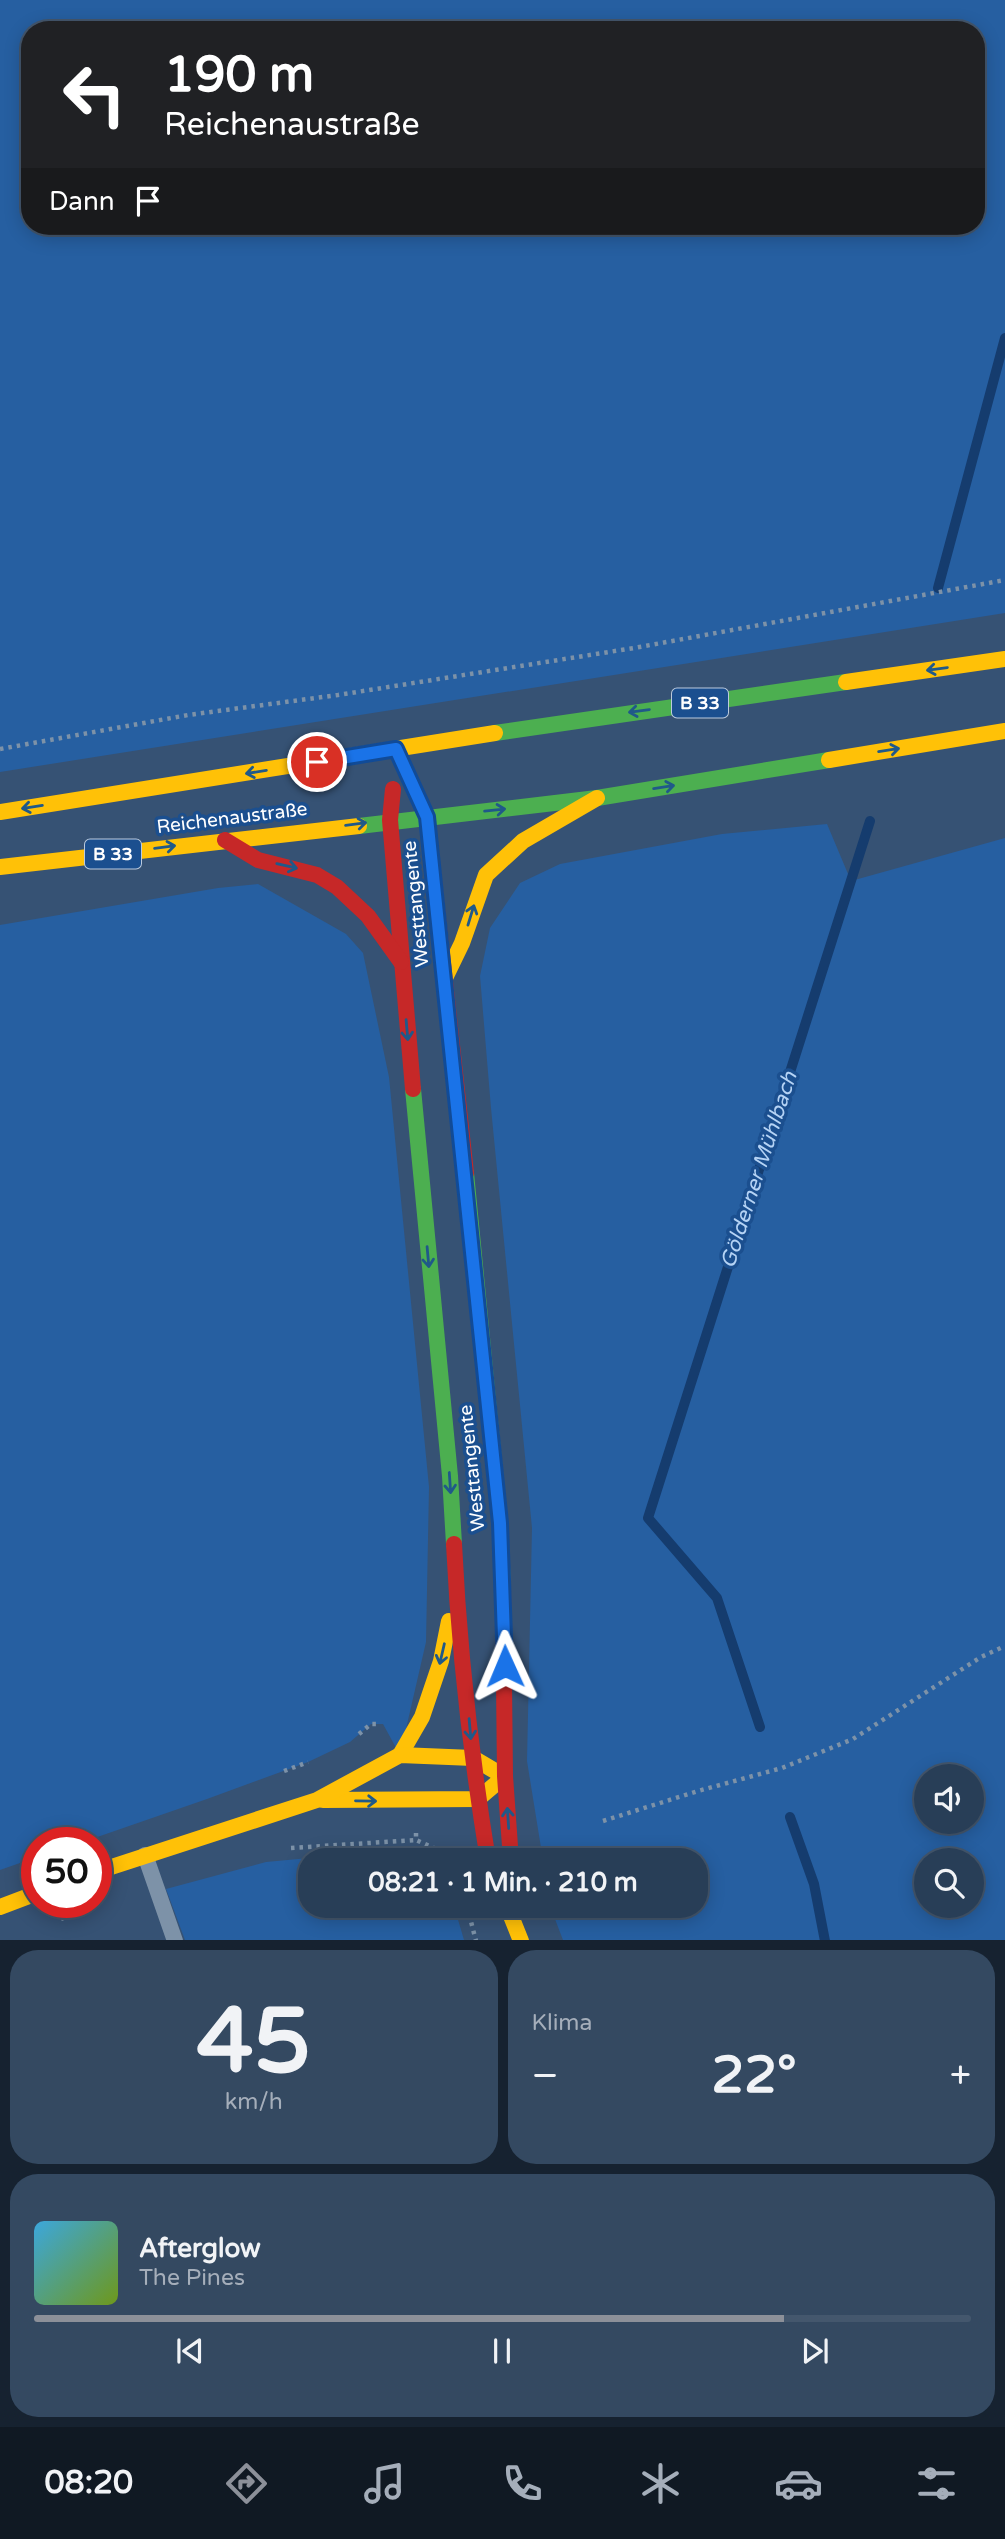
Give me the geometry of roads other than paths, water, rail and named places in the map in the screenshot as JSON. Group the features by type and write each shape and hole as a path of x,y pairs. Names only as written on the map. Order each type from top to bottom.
{"main road":[{"name":"B 33","path":"396,749 543,725 1005,659"},
{"name":"B 33","path":"427,817 597,798 1005,731"},
{"name":"Reichenaustraße","path":"0,812 396,749"},
{"name":"Westtangente","path":"396,749 427,817 445,977 500,1523 505,1639 505,1776 510,1848"},
{"name":"Westtangente","path":"396,749 390,820 401,962 450,1476 456,1588 473,1758 486,1848"},
{"path":"445,977 462,943 486,875 523,841 597,798"},
{"name":"Reichenaustraße","path":"0,867 427,817"},
{"path":"225,840 258,860 298,869 326,880 350,898 401,962"},
{"path":"400,1755 422,1717 441,1661 456,1588"},
{"path":"112,1866 317,1800 400,1755 473,1758 505,1776 478,1799 390,1802 317,1800"},
{"path":"0,1907 21,1900"},
{"path":"513,1918 521,1940"},
{"path":"516,1918 516,1924"}],"lane":[{"path":"145,1854 174,1940"}],"waterway":[{"name":"Gölderner Mühlbach","path":"938,588 1005,338"},
{"name":"Gölderner Mühlbach","path":"760,1727 717,1598 648,1518 870,821"},
{"path":"790,1817 814,1884 825,1940"}]}
